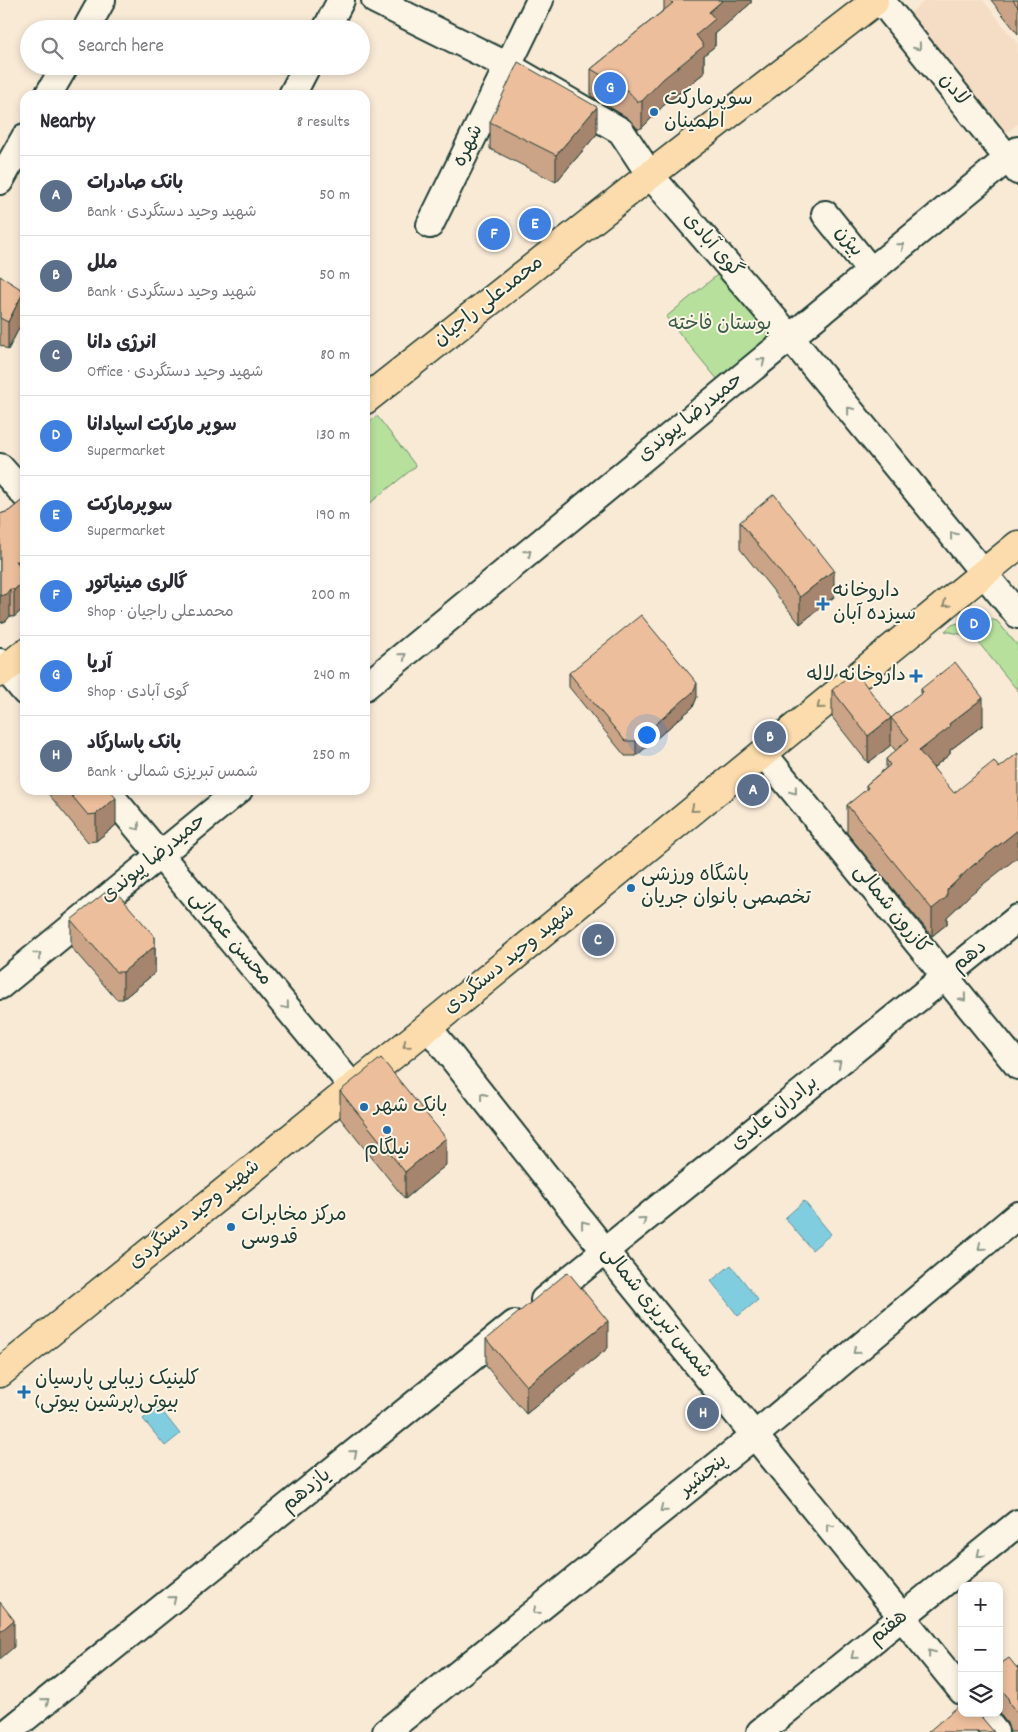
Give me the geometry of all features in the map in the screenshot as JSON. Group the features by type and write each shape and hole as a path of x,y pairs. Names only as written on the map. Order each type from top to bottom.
{"main road":[{"name":"محمدعلی راجیان","path":"370,380 645,168 880,2"},
{"name":"محمدعلی راجیان","path":"370,396 645,168"},
{"name":"شهید وحید دستگردی","path":"4,1363 353,1087 1018,545"}],"street":[{"path":"91,20 102,0"},
{"path":"331,20 341,0"},
{"name":"گوی آبادی","path":"375,0 508,66 621,131 645,168 790,337 1018,615"},
{"name":"شهره","path":"430,225 540,0"},
{"name":"لادن","path":"880,2 1014,160"},
{"path":"51,90 60,75"},
{"path":"295,90 302,75"},
{"path":"0,181 20,146"},
{"name":"حمیدرضا پیوندی","path":"370,683 871,271 1014,160"},
{"name":"بیژن","path":"825,214 871,271"},
{"path":"0,467 20,504"},
{"name":"کازرون شمالی","path":"763,753 1018,1066"},
{"name":"محسن عمرانی","path":"110,795 353,1087"},
{"name":"حمیدرضا پیوندی","path":"0,986 233,795"},
{"name":"دهم","path":"945,977 1018,918"},
{"name":"برادران عابدی","path":"605,1251 945,977"},
{"name":"شمس تبریزی شمالی","path":"428,1026 605,1251 958,1686"},
{"name":"پنجشیر","path":"386,1732 755,1435 1018,1215"},
{"name":"یازدهم","path":"8,1732 605,1251"},
{"name":"هفتم","path":"760,1732 1018,1523"},
{"path":"983,1717 995,1732"}],"shaded area":[{"path":"926,0 983,0 1018,44 1018,124 1002,136 907,15"}],"green space":[{"name":"بوستان فاخته","path":"722,271 774,334 718,380 666,317"},
{"path":"377,416 416,466 370,503 370,421"},
{"path":"980,616 997,621 1018,646 1018,691 974,637 945,631 952,625"}],"water":[{"path":"804,1201 831,1234 812,1250 785,1218"},
{"path":"731,1265 758,1300 738,1316 711,1281"},
{"path":"158,1406 180,1434 165,1446 143,1419"}],"building":[{"path":"670,0 723,0 709,12 715,19 696,35 704,46 663,79 642,101 638,102 628,91 591,69 673,3"},
{"path":"1013,0 1018,0 1018,7"},
{"path":"518,62 597,107 556,155 490,122"},
{"path":"0,276 20,288 20,299 8,322 0,318"},
{"path":"774,494 834,570 800,597 740,522"},
{"path":"20,502 20,561 16,561 20,566 20,585 14,590 10,589 6,594 0,596 0,514 9,511"},
{"path":"641,615 697,683 693,692 636,741 625,741 569,673"},
{"path":"955,662 983,698 949,724 950,727 919,751 954,793 994,761 999,768 1018,753 1018,830 971,867 947,890 947,897 932,909 847,805 868,788 866,785 890,765 886,759 909,739 891,718 923,692 921,689"},
{"path":"855,671 891,718 868,736 832,690"},
{"path":"71,795 113,795 116,798 96,814 88,815"},
{"path":"112,887 155,937 155,946 123,972 116,972 71,920"},
{"path":"381,1058 446,1138 405,1172 340,1091"},
{"path":"568,1272 608,1321 526,1386 486,1339"},
{"path":"0,1602 14,1620 0,1632"},
{"path":"1009,1658 1018,1667 1018,1714 1003,1692 1003,1662"},
{"path":"958,1706 958,1717 981,1717 994,1732 928,1732"}],"place":[{"name":"آریا","path":"610,88"},
{"name":"سوپرمارکت اطمینان","path":"654,112"},
{"name":"سوپرمارکت","path":"535,224"},
{"name":"گالری مینیاتور","path":"494,234"},
{"name":"داروخانه سیزده آبان","path":"823,604"},
{"name":"سوپر مارکت اسپادانا","path":"974,624"},
{"name":"داروخانه لاله","path":"916,676"},
{"name":"ملل","path":"770,737"},
{"name":"بانک صادرات","path":"753,790"},
{"name":"باشگاه ورزشی تخصصی بانوان جریان","path":"631,888"},
{"name":"انرژی دانا","path":"598,940"},
{"name":"بانک شهر","path":"364,1107"},
{"name":"نیلگام","path":"387,1130"},
{"name":"مرکز مخابرات قدوسی","path":"231,1227"},
{"name":"کلینیک زیبایی پارسیان بیوتی(پرشین بیوتی)","path":"24,1392"},
{"name":"بانک پاسارگاد","path":"703,1413"}]}
